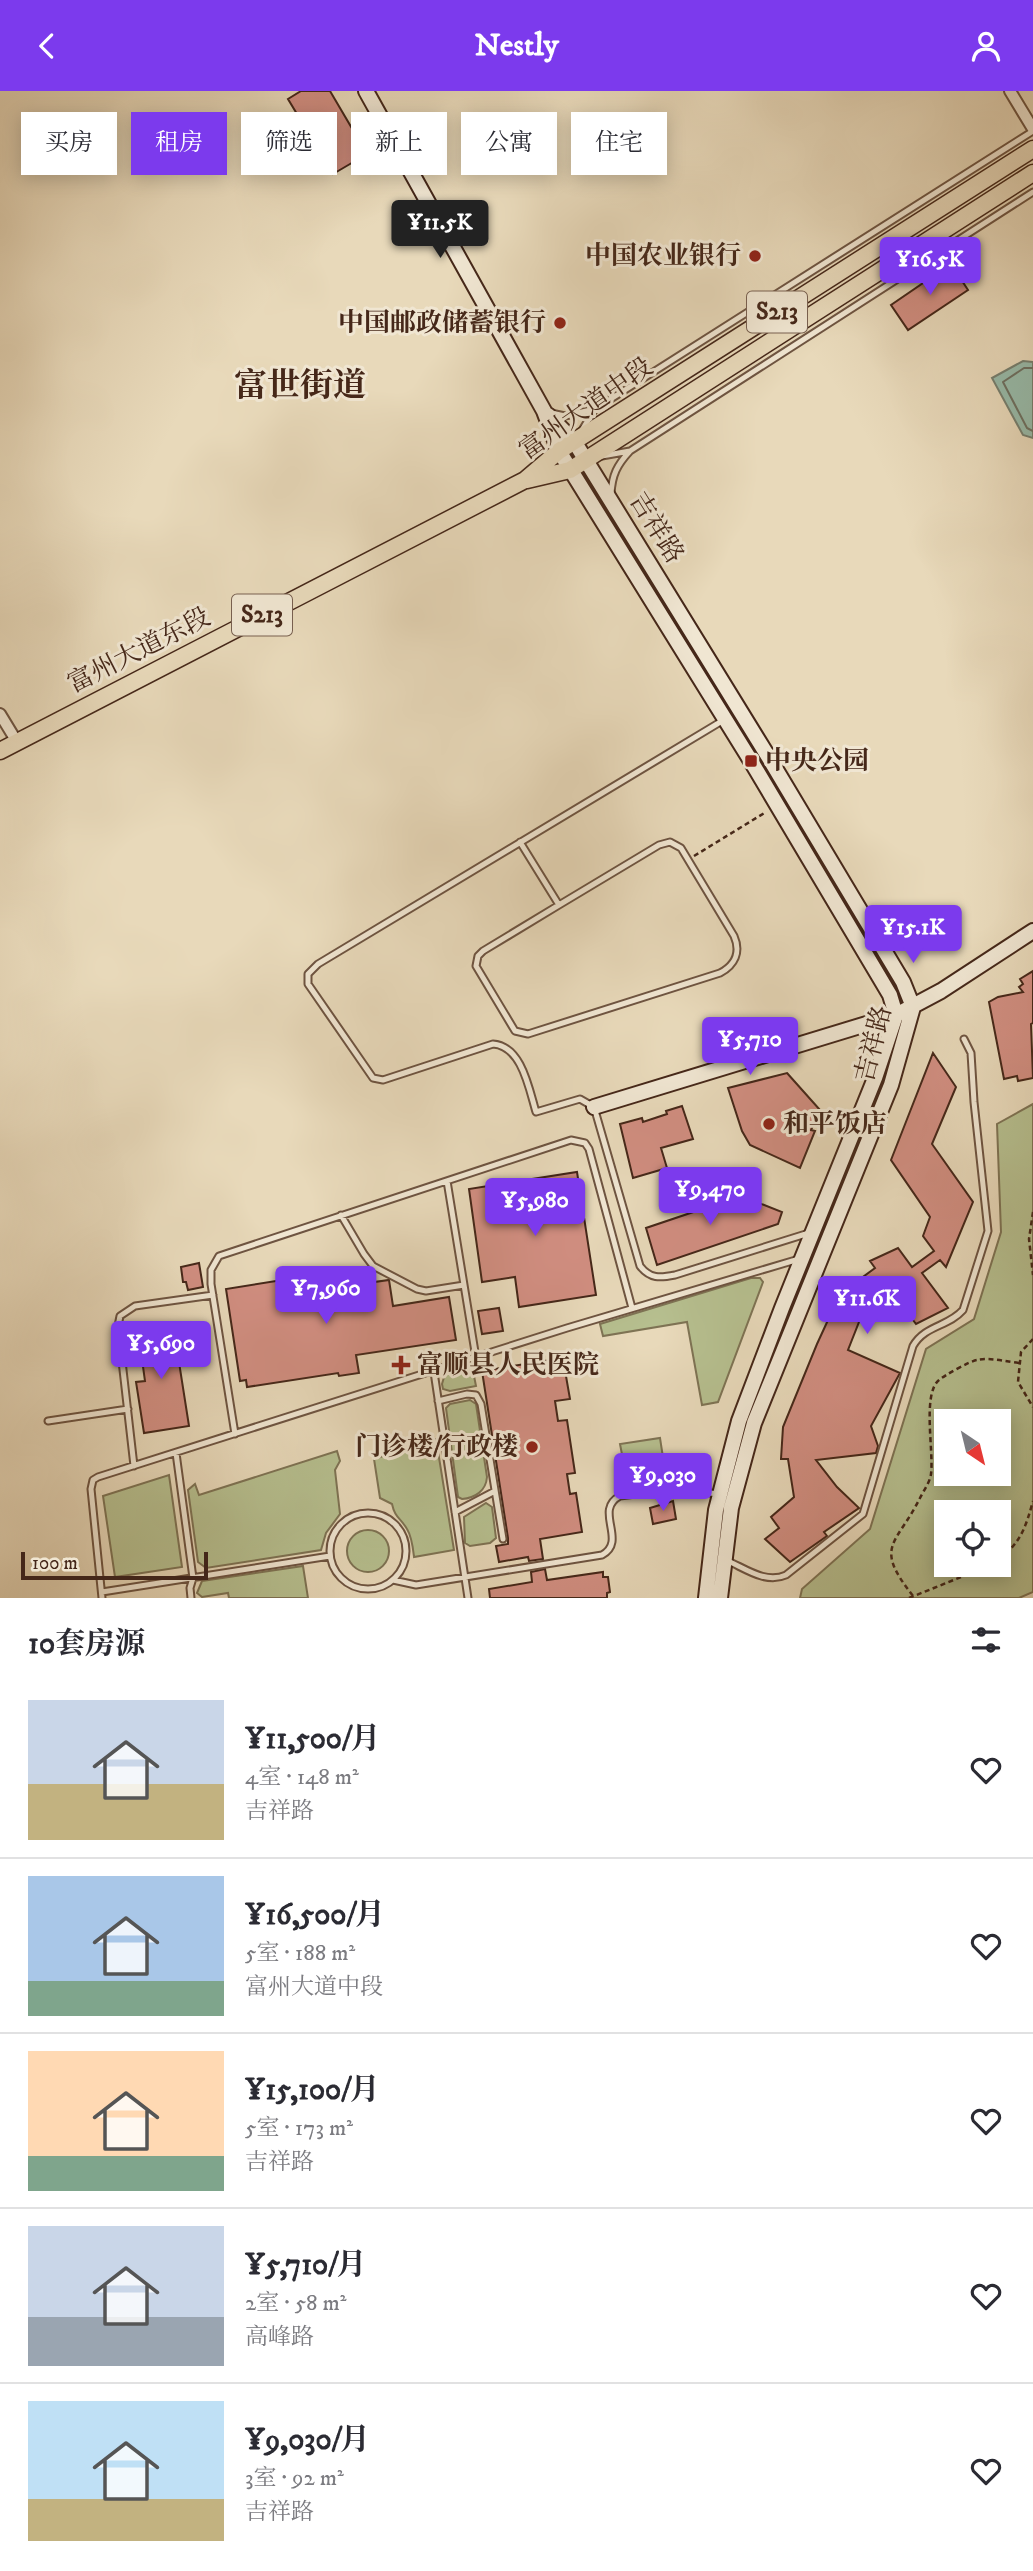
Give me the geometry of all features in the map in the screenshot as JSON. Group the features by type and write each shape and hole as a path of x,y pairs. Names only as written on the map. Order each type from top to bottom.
{"main road":[{"name":"吉祥路","path":"368,92 544,411 559,451 778,804 890,995 896,1015 876,1078 739,1421 716,1510 706,1598"},
{"name":"富州大道中段","path":"525,480 574,441 1033,149"},
{"name":"富州大道中段","path":"525,480 570,470 1033,173"},
{"name":"吉祥路","path":"544,411 574,441 586,460 903,982 913,1007 891,1085 754,1423 732,1508 720,1598"},
{"name":"富州大道东段","path":"0,751 525,480"},
{"path":"594,1107 896,1015 1033,931"}],"street":[{"path":"1010,91 1033,130"},
{"path":"0,714 18,742"}],"lane":[{"path":"544,411 565,416 595,409 1033,130"},
{"path":"611,501 612,478 617,465 630,451 1033,192"},
{"path":"574,441 595,409"},
{"path":"586,460 630,451"},
{"path":"725,719 318,964 309,974 308,984 373,1078 383,1080 493,1044 509,1049 519,1064 536,1112 580,1099 594,1107 640,1266 646,1274 661,1278 675,1275 814,1231"},
{"path":"520,842 559,905"},
{"path":"665,842 676,844 688,859 737,943 736,958 733,964 720,973 521,1034 511,1027 478,972 476,961 483,951 559,905 665,842"},
{"path":"725,1560 766,1578 778,1579 863,1514 913,1346 920,1335 956,1318 963,1310 988,1231 971,1053 964,1039"},
{"path":"235,1434 213,1295 211,1270 219,1257 570,1140 585,1143 589,1149 632,1308"},
{"path":"447,1181 476,1358"},
{"path":"341,1215 373,1266 417,1289 434,1291 464,1285"},
{"path":"330,1556 102,1595 91,1489 93,1480 632,1308 802,1258"},
{"path":"134,1466 118,1326 120,1316 135,1306 213,1295"},
{"path":"434,1372 468,1598"},
{"path":"438,1401 467,1394 476,1395 481,1404 503,1539"},
{"path":"48,1421 128,1409"},
{"path":"176,1453 194,1578 190,1588 191,1598"},
{"path":"393,1580 416,1585 602,1555 611,1548 613,1541 608,1509 613,1500 620,1496 675,1489 720,1495"},
{"path":"455,1512 495,1491"},
{"path":"366,1514 383,1516 396,1526 406,1549 403,1566 393,1580 378,1588 369,1589 353,1586 339,1577 330,1556 333,1537 343,1523 350,1518 366,1514"}],"path":[{"path":"688,859 778,804"},
{"path":"1033,1212 1029,1239 1033,1275"},
{"path":"1033,1339 1021,1352 1018,1382 1033,1407"},
{"path":"961,1577 911,1597 890,1557 895,1538 915,1509 931,1478 933,1449 930,1394 938,1380 978,1359 1020,1363"},
{"path":"1011,1550 1025,1533 1033,1501"}],"shaded area":[{"path":"1033,1104 1033,1592 1019,1598 800,1598 802,1589 870,1529 926,1349 974,1319 1001,1232 997,1124"},
{"path":"751,1278 760,1278 763,1282 718,1402 702,1405 687,1322 603,1336 600,1324"},
{"path":"489,1358 491,1366 473,1371 476,1386 450,1391 443,1389 445,1374"},
{"path":"470,1400 476,1404 487,1477 485,1486 479,1493 462,1499 458,1497 446,1408 450,1404"},
{"path":"660,1438 664,1464 625,1470 620,1444"},
{"path":"436,1439 454,1550 414,1557 407,1529 396,1515 392,1504 380,1498 374,1459"},
{"path":"337,1451 340,1461 335,1470 340,1514 326,1533 321,1550 206,1568 198,1562 188,1490 195,1484 199,1495"},
{"path":"169,1475 182,1567 115,1577 103,1496"},
{"path":"486,1503 492,1507 496,1538 490,1543 470,1546 465,1543 464,1517"},
{"path":"368,1530 383,1536 389,1551 383,1566 368,1572 353,1566 347,1551 353,1536"},
{"path":"303,1566 308,1598 229,1598 228,1593 202,1597 197,1593 202,1581"}],"water":[{"path":"1023,361 1033,362 1033,438 1023,435 992,378"}],"building":[{"path":"301,91 330,91 351,127 351,163 337,172 337,112 296,112 288,99"},
{"path":"951,264 968,290 908,330 891,305"},
{"path":"1033,971 1033,1078 1018,1081 1017,1076 1004,1079 989,1002 998,997 1023,992 1019,987 1023,984 1020,979"},
{"path":"933,1053 956,1087 932,1144 973,1202 946,1267 940,1260 922,1273 948,1308 916,1324 892,1292 863,1312 848,1350 900,1373 871,1426 878,1446 876,1453 816,1460 837,1487 859,1508 824,1532 827,1536 790,1562 765,1539 779,1528 771,1517 794,1497 788,1459 781,1459 783,1427 840,1294 875,1268 870,1261 898,1248 912,1267 934,1251 923,1236 930,1217 891,1160"},
{"name":"和平饭店","path":"787,1073 820,1110 811,1130 815,1131 800,1168 750,1145 742,1131 728,1088"},
{"path":"682,1106 693,1139 661,1148 667,1168 633,1178 620,1124 642,1118 643,1122"},
{"path":"577,1172 596,1295 519,1307 515,1277 482,1282 469,1189"},
{"path":"733,1194 734,1198 741,1196 782,1212 778,1224 657,1265 646,1228 723,1202 722,1198"},
{"path":"199,1263 203,1287 188,1290 186,1282 183,1282 181,1267"},
{"path":"358,1268 360,1284 389,1280 393,1306 449,1297 456,1340 356,1355 359,1373 339,1376 338,1373 247,1387 246,1380 240,1381 226,1289"},
{"path":"499,1308 503,1331 482,1334 478,1311"},
{"path":"173,1324 189,1426 144,1433 136,1382 145,1381 138,1330"},
{"name":"门诊楼/行政楼","path":"563,1359 570,1399 555,1401 558,1421 567,1420 575,1473 567,1474 570,1494 576,1493 582,1532 540,1539 543,1559 529,1561 528,1557 499,1562 496,1546 508,1544 508,1538 482,1371"},
{"path":"673,1501 676,1519 653,1524 650,1508"},
{"path":"545,1569 547,1580 603,1572 603,1577 608,1577 610,1592 607,1593 607,1598 490,1598 489,1589 532,1582 531,1572"}],"place":[{"name":"中国农业银行","path":"755,256"},
{"name":"中国邮政储蓄银行","path":"560,323"},
{"name":"中央公园","path":"751,761"},
{"name":"和平饭店","path":"769,1124"},
{"name":"富顺县人民医院","path":"401,1365"},
{"name":"门诊楼/行政楼","path":"532,1447"}],"district":[{"name":"富世街道","path":"300,386"}]}
